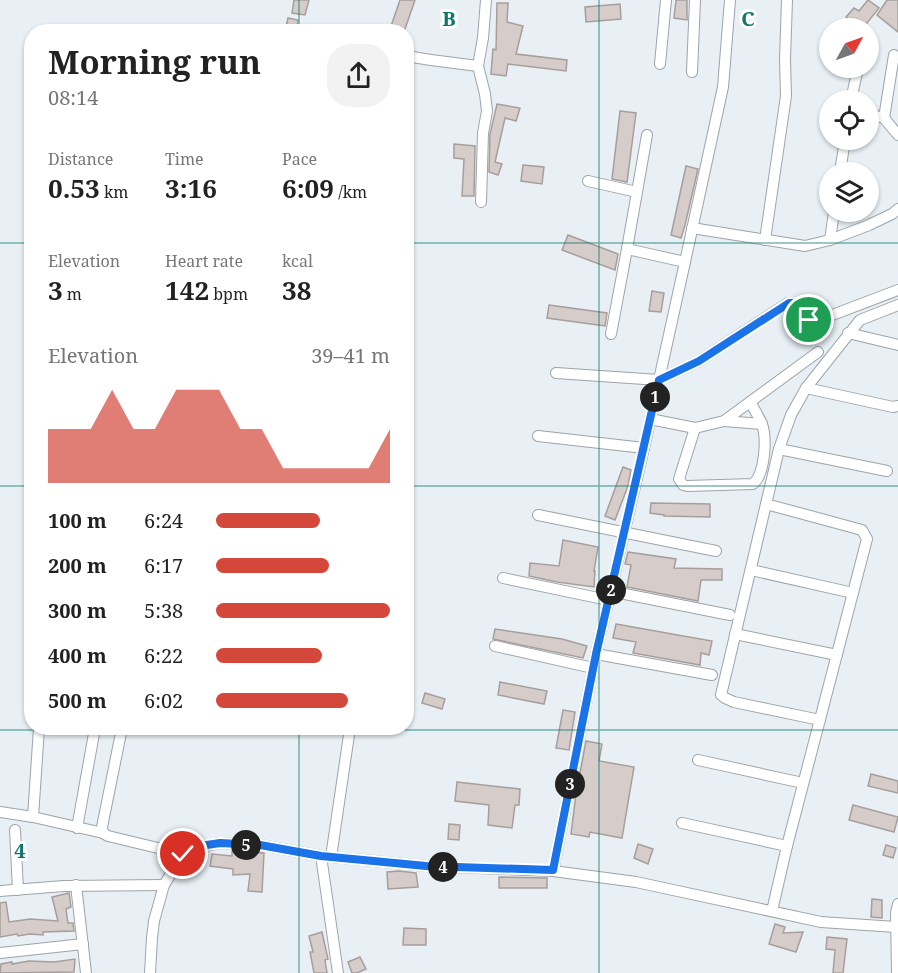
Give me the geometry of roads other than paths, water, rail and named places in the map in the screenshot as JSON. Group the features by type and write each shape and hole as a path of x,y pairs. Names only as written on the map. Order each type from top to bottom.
{"street":[{"path":"481,202 483,133 487,111 478,66 486,0"},
{"path":"660,64 666,0"},
{"path":"692,72 695,0"},
{"path":"553,870 596,654 644,448 723,87 730,0"},
{"path":"765,240 786,96 787,0"},
{"path":"884,118 894,55"},
{"path":"414,57 478,66"},
{"path":"879,117 884,118 898,135"},
{"path":"611,334 647,135"},
{"path":"588,181 637,192"},
{"path":"692,228 805,246 830,240 870,225 898,209"},
{"path":"830,240 833,222"},
{"path":"627,249 685,262"},
{"path":"556,373 659,380 699,361 789,303 797,303 806,318 814,322 898,290"},
{"path":"820,720 734,702 720,695 779,449 791,415 806,388 860,320 898,305"},
{"path":"848,333 898,345"},
{"path":"724,421 818,352"},
{"path":"806,388 893,407 898,406"},
{"path":"695,428 679,478 683,485 753,484 758,479 765,449 762,424 750,402"},
{"path":"650,419 695,428 724,421 762,424"},
{"path":"538,436 644,448"},
{"path":"779,449 887,471"},
{"path":"766,504 862,530 867,538 772,911"},
{"path":"538,515 716,551"},
{"path":"750,570 853,593"},
{"path":"503,578 730,615"},
{"path":"735,634 837,655"},
{"path":"495,646 593,668"},
{"path":"596,654 712,675"},
{"path":"33,817 39,735"},
{"path":"77,828 94,735"},
{"path":"103,833 102,827 121,735"},
{"path":"339,973 326,856 349,735"},
{"path":"698,760 803,783"},
{"path":"0,812 103,833 183,854"},
{"path":"682,823 787,846"},
{"path":"15,830 18,890"},
{"path":"150,973 153,929 164,885 183,854 200,846 220,843 260,845 326,856 426,866 553,870 636,882 821,922 896,927"},
{"path":"76,885 86,973"},
{"path":"0,891 76,885 164,885"},
{"path":"897,973 896,913 898,904"},
{"path":"0,953 83,944"}]}
